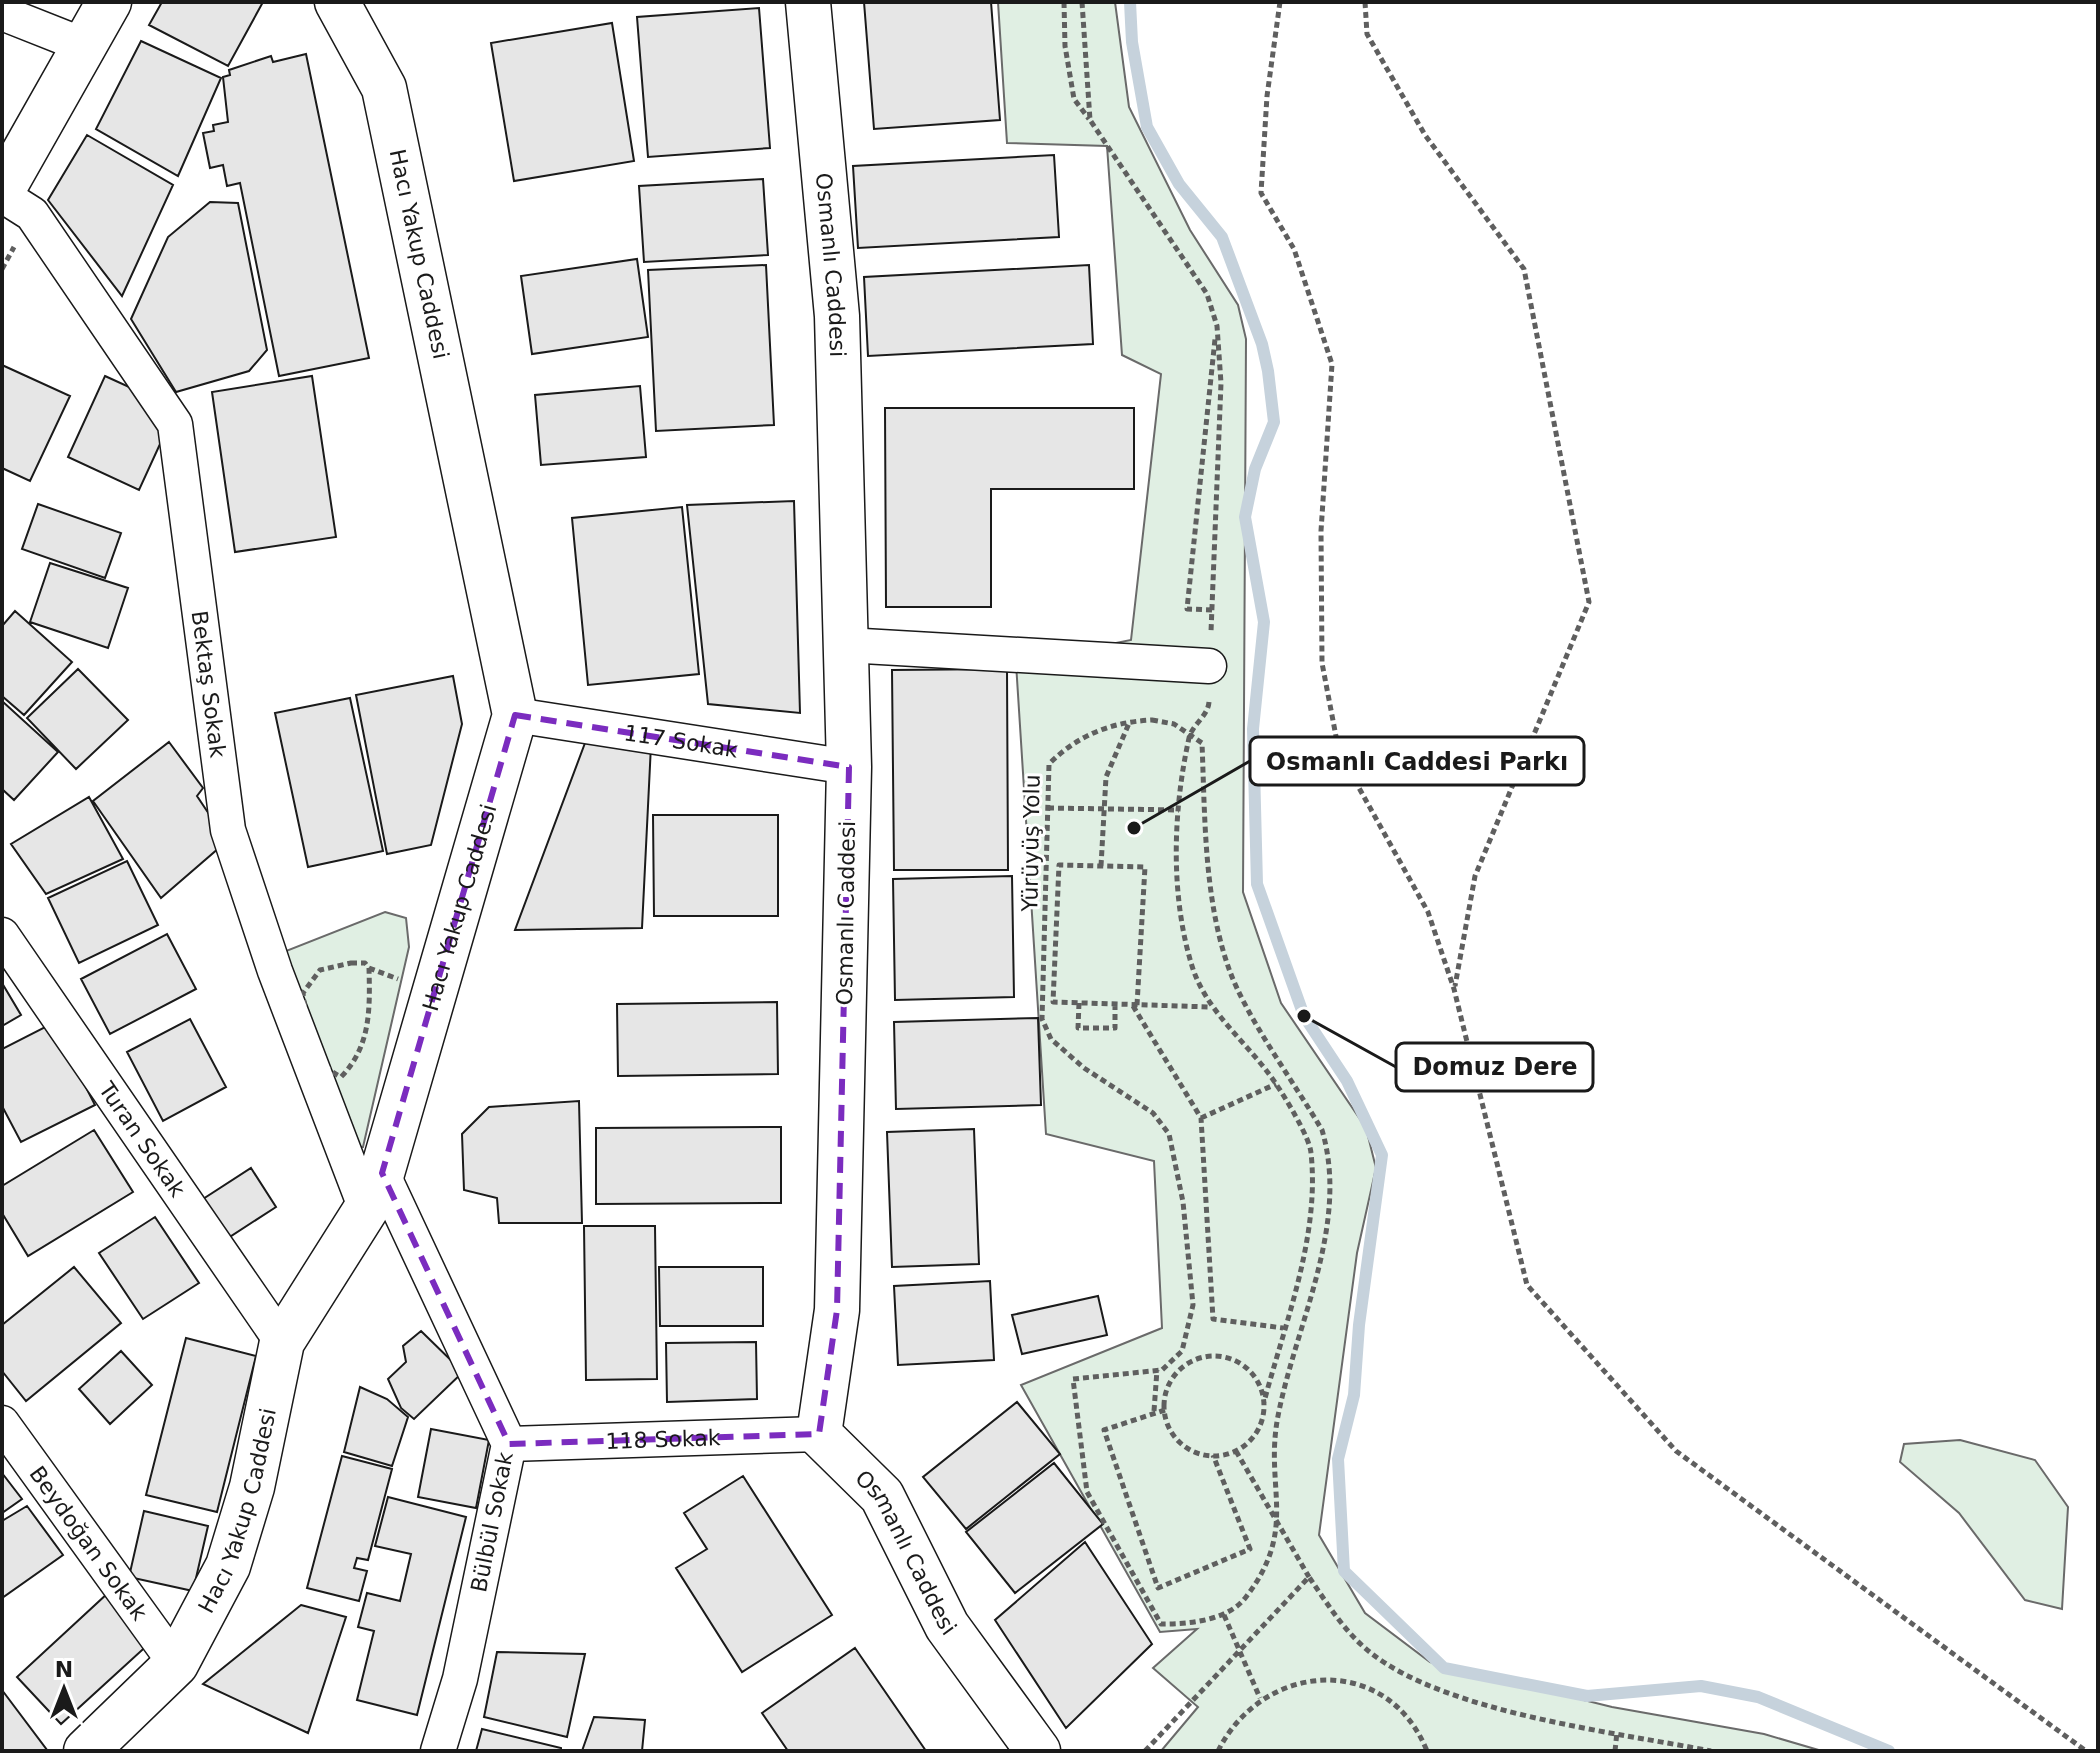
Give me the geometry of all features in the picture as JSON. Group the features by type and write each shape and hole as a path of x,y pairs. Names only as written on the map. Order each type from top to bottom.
{"street":[{"path":"2,193 109,2"},
{"name":"Hacı Yakup Caddesi","path":"86,1751 176,1664 228,1566 252,1487 282,1342 374,1191 515,715 384,88 337,2"},
{"name":"Osmanlı Caddesi","path":"808,2 837,316 849,767 837,1310 819,1434 882,1496 947,1626 1034,1750"},
{"path":"2,13 83,45"},
{"name":"Bektaş Sokak","path":"2,193 32,214 175,424 228,830 275,971 374,1191"},
{"path":"846,645 1209,666"},
{"name":"117 Sokak","path":"515,715 849,767"},
{"name":"Turan Sokak","path":"2,935 282,1342"},
{"name":"Bülbül Sokak","path":"374,1191 509,1444 460,1679 438,1751"},
{"name":"Beydoğan Sokak","path":"2,1423 176,1664"},
{"name":"118 Sokak","path":"509,1444 819,1434"}],"path":[{"path":"1064,2 1065,46 1074,99 1090,120"},
{"path":"1280,2 1267,96 1261,193 1294,249 1332,364 1321,531 1322,663 1339,752 1428,912 1454,989 1527,1285 1676,1451 2086,1751"},
{"path":"1365,2 1367,34 1425,135 1524,269 1589,602 1475,876 1454,989"},
{"path":"1212,610 1187,609 1217,326"},
{"path":"1101,866 1106,777 1130,721"},
{"name":"Yürüyüş Yolu","path":"1157,1370 1182,1351 1193,1305 1183,1202 1169,1134 1153,1113 1084,1068 1051,1039 1042,1019 1049,764 1062,751 1101,728 1130,721 1174,724 1202,743 1213,898 1230,971 1322,1130 1328,1153 1327,1228 1278,1417 1275,1545 1244,1600 1224,1615"},
{"path":"1048,808 1179,810"},
{"path":"1212,1007 1135,1005 1053,1002 1059,865 1145,867 1135,1005 1201,1118 1213,1319 1283,1328"},
{"path":"351,963 365,963 369,968 370,1022 355,1063 341,1077 325,1066 310,1041 303,993 310,982 320,970 351,963"},
{"path":"1079,1003 1078,1028 1115,1028 1115,1004"},
{"path":"1201,1118 1276,1084"},
{"path":"1214,1356 1242,1364 1261,1387 1264,1402 1257,1431 1236,1451 1213,1455 1192,1451 1170,1431 1165,1410 1167,1387 1186,1364 1214,1356"},
{"path":"1154,1411 1157,1370 1073,1379 1087,1492 1161,1624 1224,1615 1260,1698"},
{"path":"1165,1410 1154,1411 1104,1430 1158,1588 1250,1549 1213,1455"},
{"path":"1236,1451 1309,1577 1335,1615 1370,1652 1426,1686 1517,1712 1711,1751"},
{"path":"1145,1751 1309,1577"},
{"path":"1218,1751 1242,1713 1260,1698 1304,1681 1351,1683 1393,1704 1410,1720 1427,1751"},
{"path":"1615,1751 1617,1732"}],"highlighted area":[{"path":"515,715 849,767 837,1310 819,1434 509,1444 382,1173"}],"green space":[{"path":"998,2 1115,2 1129,107 1190,230 1238,305 1246,339 1243,892 1281,1003 1366,1128 1376,1168 1357,1253 1319,1535 1365,1613 1430,1662 1612,1707 1764,1734 1822,1751 1161,1751 1198,1707 1153,1668 1197,1629 1160,1632 1021,1385 1162,1328 1154,1161 1046,1134 1016,663 1131,640 1161,374 1122,355 1107,146 1007,143"},
{"path":"385,912 406,918 409,947 363,1147 354,1147 286,951"},
{"path":"1960,1440 2035,1460 2068,1507 2062,1609 2025,1600 1959,1513 1900,1462 1904,1444"}],"building":[{"path":"162,2 263,2 228,66 149,25"},
{"path":"864,2 991,2 1000,120 874,129"},
{"path":"759,8 770,148 648,157 637,17"},
{"path":"612,23 634,161 514,181 491,43"},
{"path":"141,41 221,78 178,176 96,129"},
{"path":"306,54 369,358 279,376 240,183 227,186 223,165 210,168 203,133 214,131 213,125 228,122 223,77 230,75 229,70 271,56 273,62"},
{"path":"87,135 173,185 122,296 48,200"},
{"path":"1054,155 1059,237 858,248 853,166"},
{"path":"763,179 768,255 644,262 639,186"},
{"path":"210,202 238,203 267,350 249,371 176,392 131,319 168,237"},
{"path":"637,259 648,337 532,354 521,276"},
{"path":"766,265 774,425 656,431 648,270"},
{"path":"1089,265 1093,344 868,356 864,277"},
{"path":"2,365 70,396 30,481 2,468"},
{"path":"105,376 138,391 166,431 139,490 68,457"},
{"path":"312,376 336,537 235,552 212,392"},
{"path":"640,386 646,457 541,465 535,395"},
{"path":"885,408 1134,408 1134,489 991,489 991,607 886,607"},
{"path":"794,501 800,713 708,704 687,505"},
{"path":"38,504 121,533 105,578 22,549"},
{"path":"682,507 699,674 588,685 572,518"},
{"path":"50,563 128,588 108,648 30,622"},
{"path":"15,611 72,662 24,715 2,696 2,626"},
{"path":"78,669 128,720 76,769 27,718"},
{"path":"1007,669 1008,870 894,870 892,670"},
{"path":"453,676 462,724 431,845 387,854 356,695"},
{"path":"350,698 383,851 308,867 275,713"},
{"path":"2,701 58,752 14,800 2,789"},
{"path":"588,735 651,745 642,928 515,930"},
{"path":"169,742 203,788 197,796 227,841 161,898 93,801"},
{"path":"89,797 123,859 46,894 11,844"},
{"path":"653,815 778,815 778,916 654,916"},
{"path":"127,861 158,925 79,963 48,898"},
{"path":"1012,876 1014,997 895,1000 893,879"},
{"path":"167,934 196,989 110,1034 81,979"},
{"path":"2,983 21,1015 2,1026"},
{"path":"777,1002 778,1074 618,1076 617,1004"},
{"path":"1038,1018 1041,1105 896,1109 894,1022"},
{"path":"190,1019 226,1087 163,1121 127,1052"},
{"path":"53,1023 95,1105 21,1142 2,1106 2,1049"},
{"path":"579,1101 582,1223 499,1223 497,1198 464,1190 462,1134 489,1107"},
{"path":"781,1127 781,1203 596,1204 596,1128"},
{"path":"974,1129 979,1264 892,1267 887,1132"},
{"path":"94,1130 133,1192 28,1256 2,1213 2,1186"},
{"path":"251,1168 276,1207 228,1238 203,1199"},
{"path":"155,1217 199,1283 143,1319 99,1253"},
{"path":"584,1226 655,1226 657,1379 586,1380"},
{"path":"74,1267 121,1323 26,1401 2,1371 2,1325"},
{"path":"659,1267 763,1267 763,1326 660,1326"},
{"path":"990,1281 994,1360 898,1365 894,1286"},
{"path":"1098,1296 1107,1335 1022,1354 1012,1315"},
{"path":"421,1331 463,1372 414,1419 401,1408 388,1379 406,1362 403,1346"},
{"path":"186,1338 256,1356 217,1512 146,1495"},
{"path":"756,1342 757,1399 667,1402 666,1343"},
{"path":"121,1351 152,1385 110,1424 79,1389"},
{"path":"360,1387 387,1399 408,1417 392,1466 344,1452"},
{"path":"1017,1402 1060,1454 966,1529 923,1477"},
{"path":"431,1429 489,1440 476,1508 418,1497"},
{"path":"342,1456 392,1469 368,1560 357,1558 354,1568 367,1571 359,1601 307,1588"},
{"path":"1054,1463 1103,1524 1015,1593 966,1532"},
{"path":"2,1473 22,1499 2,1513"},
{"path":"743,1476 832,1615 742,1672 676,1568 707,1549 684,1513"},
{"path":"388,1497 466,1517 417,1715 357,1700 374,1631 358,1627 367,1593 400,1601 411,1554 375,1546"},
{"path":"27,1506 63,1555 2,1598 2,1521"},
{"path":"144,1511 208,1526 193,1591 129,1577"},
{"path":"1085,1542 1152,1644 1066,1728 995,1620"},
{"path":"108,1593 152,1641 61,1724 17,1677"},
{"path":"301,1605 346,1617 308,1733 203,1684"},
{"path":"855,1648 926,1751 788,1751 762,1713"},
{"path":"497,1652 585,1654 567,1737 484,1717"},
{"path":"2,1690 47,1750 46,1751 2,1751"},
{"path":"594,1717 645,1720 642,1751 582,1751"},
{"path":"482,1729 561,1748 561,1751 476,1751"}],"waterway":[{"path":"1130,2 1132,42 1147,127 1179,184 1222,237 1262,344 1268,371 1274,422 1255,469 1245,517 1264,622 1253,729 1257,884 1304,1016 1347,1081 1382,1155 1359,1325 1354,1395 1338,1459 1344,1571 1444,1668 1587,1696 1701,1686 1758,1697 1889,1751"}],"place":[{"name":"Osmanlı Caddesi Parkı","path":"1134,828"},
{"name":"Domuz Dere","path":"1304,1016"}]}
